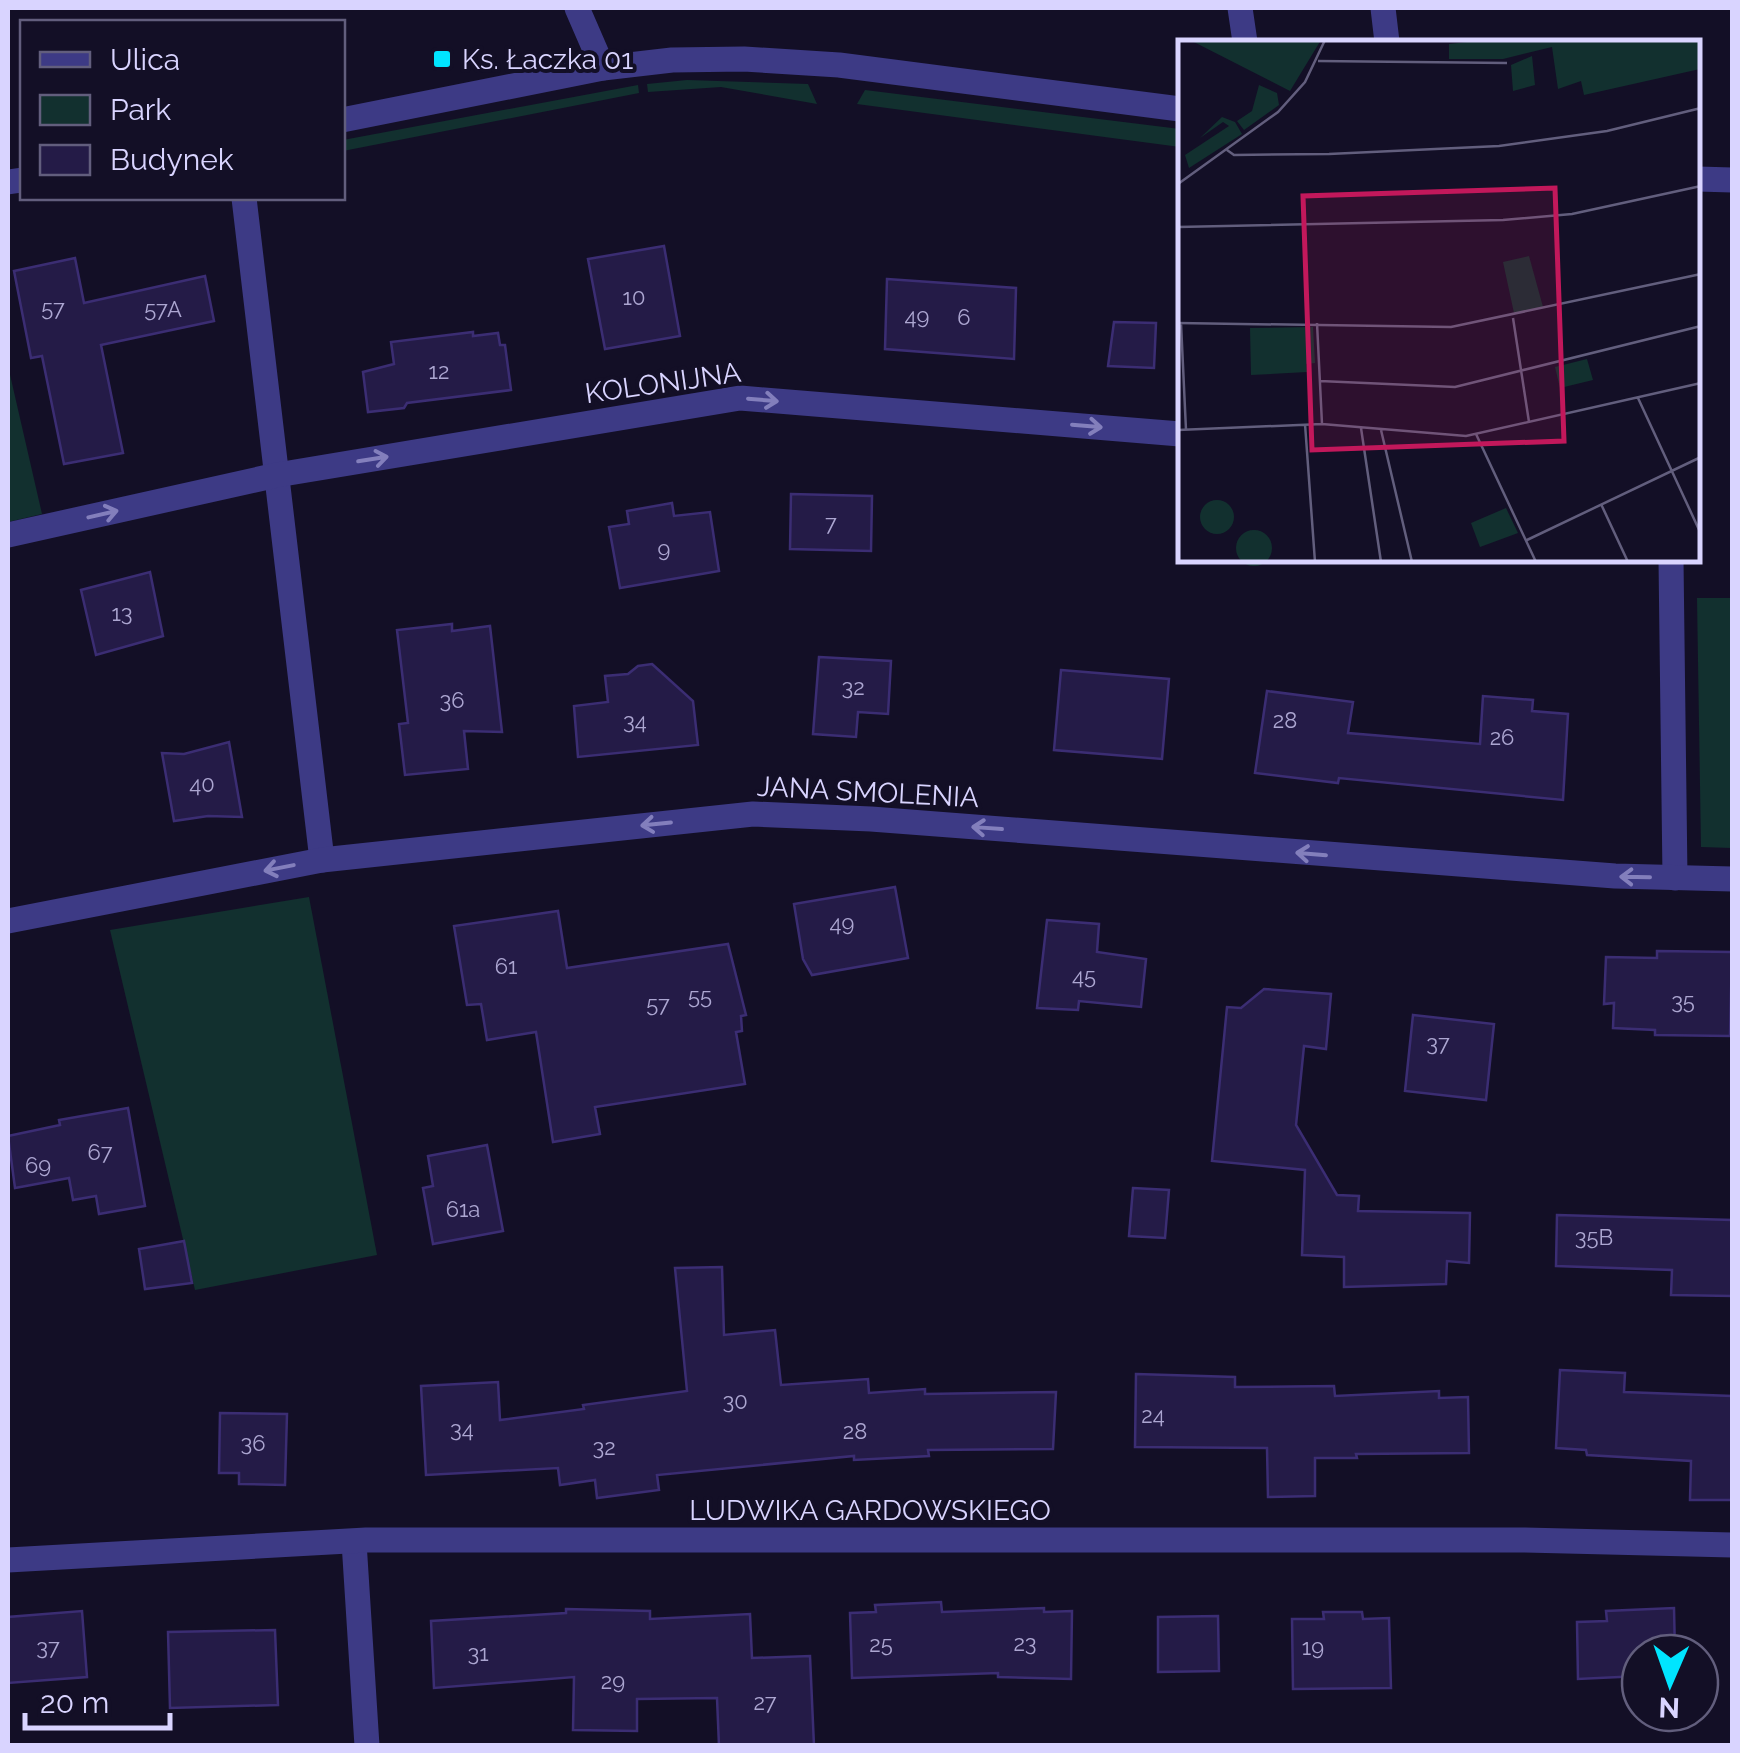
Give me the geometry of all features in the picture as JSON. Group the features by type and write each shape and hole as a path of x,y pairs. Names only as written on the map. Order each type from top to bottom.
{"street":[{"path":"577,8 602,68"},
{"path":"1240,8 1245,40"},
{"path":"1383,8 1387,40"},
{"path":"345,119 602,68 690,59 840,64 1178,109"},
{"path":"1700,179 1732,180"},
{"path":"244,200 322,860"},
{"name":"KOLONIJNA","path":"8,536 277,475 740,398 1178,434"},
{"path":"1671,562 1675,878"},
{"name":"JANA SMOLENIA","path":"8,921 322,860 717,818 789,814 1371,860 1732,879"},
{"name":"LUDWIKA GARDOWSKIEGO","path":"8,1560 354,1542 1525,1540 1732,1545"},
{"path":"354,1542 368,1746"}],"green space":[{"path":"687,80 808,84 817,104 721,87 648,92 647,84"},
{"path":"638,85 639,93 345,151 345,140"},
{"path":"865,90 1178,129 1178,147 857,104"},
{"path":"8,366 42,514 8,522"},
{"path":"1697,598 1732,598 1732,848 1701,847"},
{"path":"309,897 377,1255 195,1290 110,930"}],"building":[{"path":"664,246 680,336 605,349 588,259"},
{"path":"75,258 84,303 205,276 214,321 101,345 123,453 64,464 42,356 31,358 14,271"},
{"path":"887,279 1016,288 1014,359 885,349"},
{"path":"1114,322 1156,323 1154,368 1108,366"},
{"path":"473,332 473,336 498,333 500,345 505,345 511,390 368,412 363,372 394,364 391,342"},
{"path":"791,494 872,496 871,551 790,549"},
{"path":"672,503 674,516 710,512 719,571 620,588 609,527 629,524 627,511"},
{"path":"150,572 163,636 96,655 81,590"},
{"path":"452,624 452,631 490,626 502,732 464,731 468,769 405,775 399,724 408,723 397,630"},
{"path":"819,657 891,661 888,714 858,712 856,737 813,734"},
{"path":"652,664 693,701 698,745 578,757 574,706 608,702 605,676 628,674 638,666"},
{"path":"1061,670 1169,679 1162,759 1054,750"},
{"path":"1267,691 1353,702 1348,733 1480,744 1483,696 1533,700 1532,711 1568,714 1563,800 1255,773"},
{"path":"229,742 242,817 174,821 162,753 184,754"},
{"path":"895,887 908,958 812,975 803,959 794,904"},
{"path":"558,911 567,968 728,944 746,1015 741,1016 742,1031 736,1032 745,1084 595,1107 600,1134 553,1142 536,1032 487,1040 481,1004 467,1005 454,926"},
{"path":"1047,920 1099,924 1097,952 1146,959 1141,1007 1079,1001 1078,1010 1037,1008"},
{"path":"1657,951 1732,952 1730,1036 1655,1035 1655,1030 1613,1028 1614,1003 1604,1004 1606,957 1657,958"},
{"path":"1264,989 1331,994 1326,1049 1304,1046 1296,1125 1337,1195 1359,1196 1358,1211 1470,1213 1469,1263 1447,1261 1446,1284 1344,1287 1344,1257 1302,1255 1305,1170 1212,1161 1227,1007 1241,1008"},
{"path":"1413,1015 1494,1024 1486,1100 1405,1091"},
{"path":"128,1108 145,1206 99,1214 96,1196 73,1200 69,1178 15,1188 8,1136 60,1125 59,1120"},
{"path":"487,1145 503,1231 433,1244 423,1188 433,1186 428,1156"},
{"path":"1133,1188 1169,1190 1165,1238 1129,1236"},
{"path":"1557,1215 1732,1220 1732,1296 1671,1295 1672,1270 1556,1266"},
{"path":"184,1241 192,1283 145,1289 139,1249"},
{"path":"722,1267 724,1335 775,1330 781,1385 868,1379 869,1393 925,1389 925,1394 1056,1392 1053,1449 928,1450 929,1456 854,1460 854,1456 657,1475 659,1490 597,1498 595,1480 560,1485 558,1468 426,1475 421,1386 498,1382 500,1420 687,1391 675,1268"},
{"path":"1560,1370 1625,1373 1624,1392 1732,1396 1732,1500 1690,1500 1691,1461 1587,1455 1586,1450 1556,1448"},
{"path":"1136,1374 1235,1377 1235,1387 1334,1386 1335,1396 1439,1391 1439,1398 1468,1397 1469,1453 1315,1458 1315,1496 1268,1497 1267,1448 1135,1447"},
{"path":"220,1413 287,1414 285,1485 239,1484 239,1473 219,1473"},
{"path":"941,1602 942,1612 1044,1608 1044,1612 1072,1611 1071,1679 998,1677 998,1673 852,1678 850,1613 876,1612 875,1605"},
{"path":"1674,1608 1675,1633 1620,1633 1620,1677 1578,1679 1577,1622 1607,1621 1606,1611"},
{"path":"566,1609 650,1611 650,1619 750,1614 752,1658 810,1656 814,1746 719,1746 717,1698 637,1699 637,1731 573,1730 574,1677 434,1688 431,1621 566,1613"},
{"path":"82,1611 87,1677 8,1683 8,1617"},
{"path":"1323,1612 1362,1612 1363,1619 1389,1618 1391,1688 1293,1689 1292,1619 1324,1619"},
{"path":"1218,1616 1219,1671 1158,1672 1158,1617"},
{"path":"275,1630 278,1705 170,1708 168,1632"}],"place":[{"name":"Ks. Łaczka 01","path":"442,59"}]}
